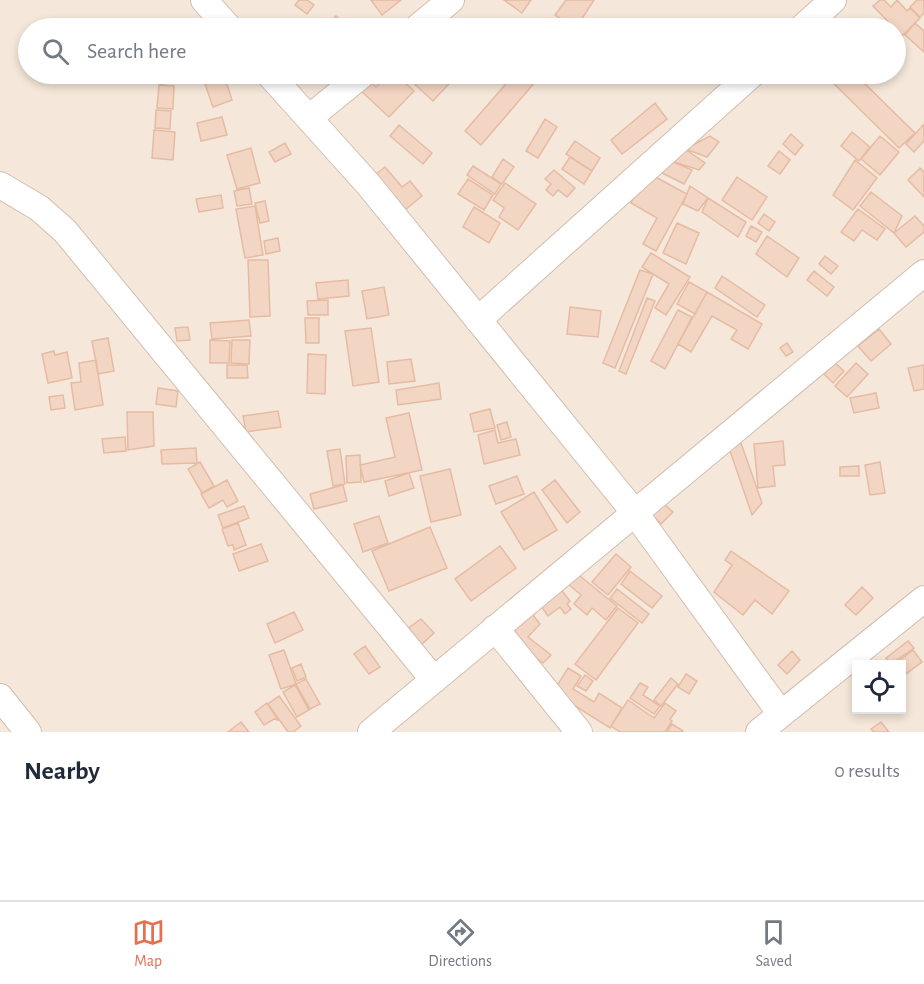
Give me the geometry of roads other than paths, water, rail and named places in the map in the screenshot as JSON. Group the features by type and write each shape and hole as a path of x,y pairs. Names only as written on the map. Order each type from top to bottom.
{"street":[{"path":"204,0 220,18"},
{"path":"430,18 452,0"},
{"path":"813,18 833,0"},
{"path":"278,84 368,184 635,513 781,714"},
{"path":"309,118 351,84"},
{"path":"478,320 741,84"},
{"path":"0,185 39,208 65,231 434,680"},
{"path":"370,732 924,273"},
{"path":"759,732 924,599"},
{"path":"495,628 579,732"},
{"path":"2,704 28,732"}]}
